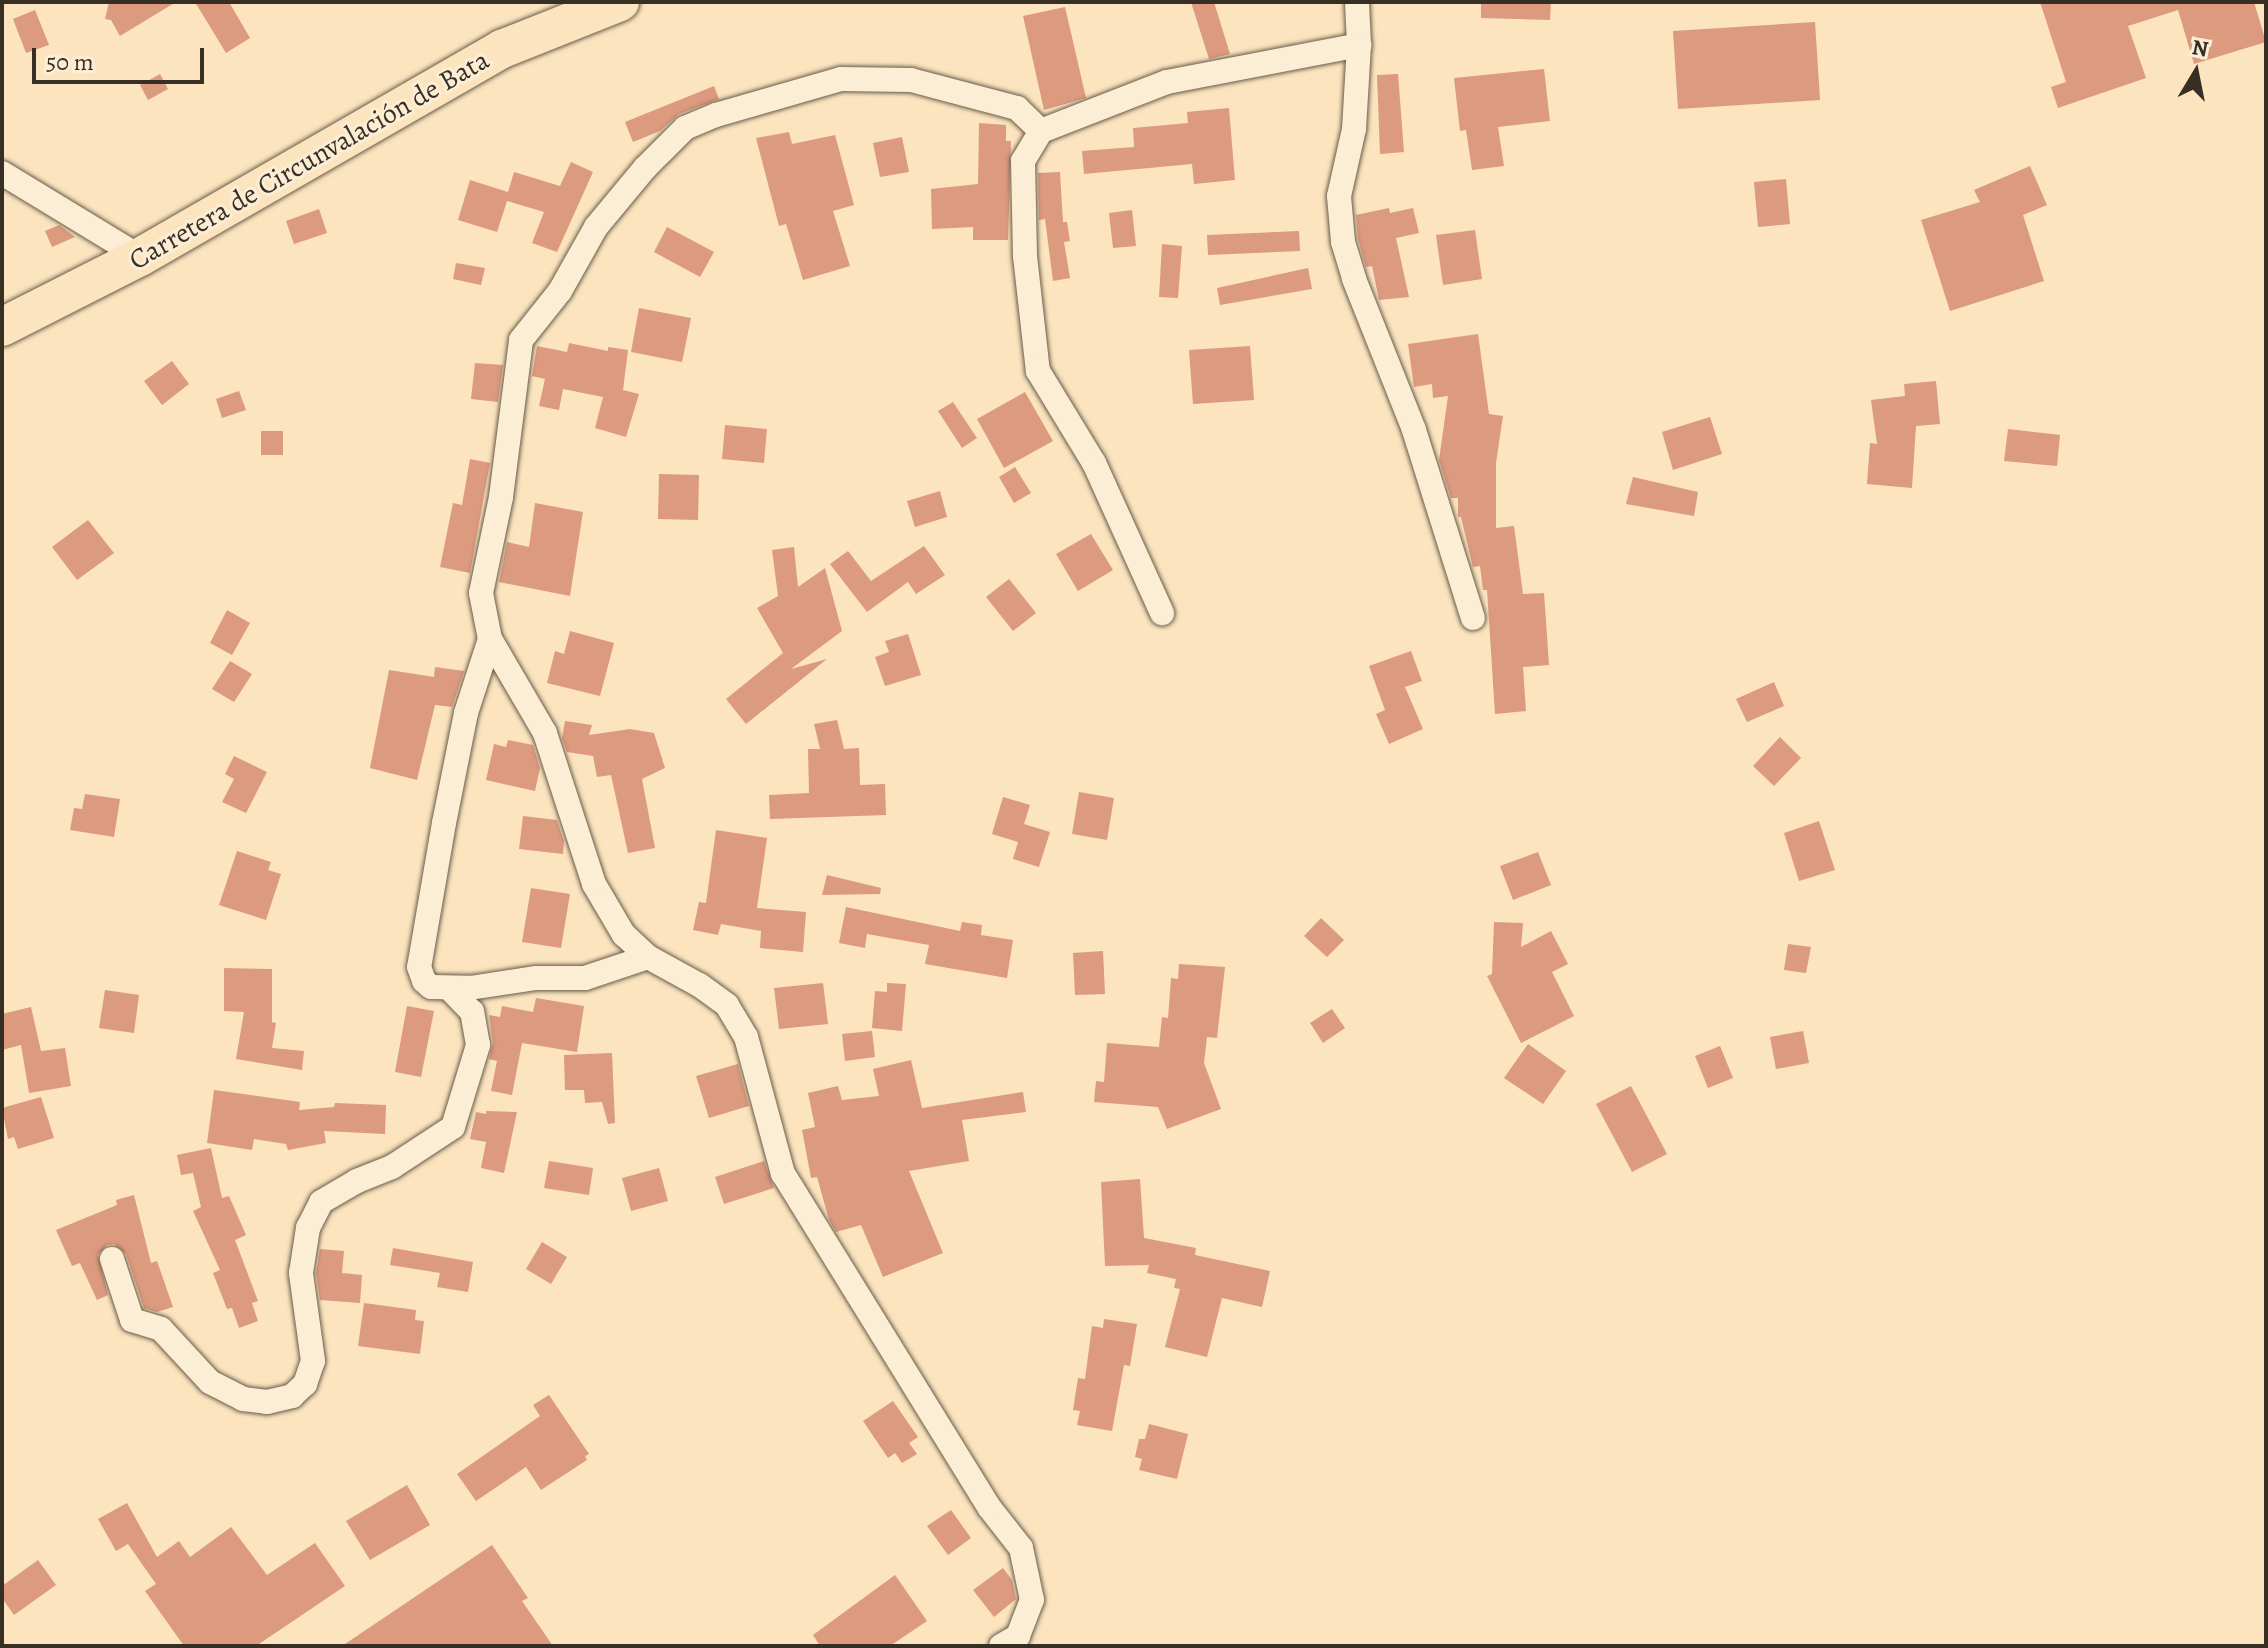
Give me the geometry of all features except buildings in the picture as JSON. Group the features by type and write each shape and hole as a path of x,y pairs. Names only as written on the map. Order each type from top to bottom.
{"main road":[{"name":"Carretera de Circunvalación de Bata","path":"2,327 140,257 502,49 620,2"}],"street":[{"path":"1357,2 1359,45 1354,129 1339,196 1343,242 1354,279 1414,430 1473,618"},
{"path":"1162,613 1094,463 1038,371 1025,256 1023,161 1041,131 1167,82 1359,45"},
{"path":"1001,1646 1018,1636 1032,1600 1021,1548 989,1507 783,1174 746,1037 727,1005 699,985 648,957 624,935 594,884 545,733 490,639 481,593 501,497 521,340 560,291 596,227 645,168 685,128 746,106 841,79 911,80 1017,108 1041,131"},
{"path":"2,173 140,257"},
{"path":"490,639 466,713 419,967 424,981 431,987 449,988 494,986 536,978 585,978 648,957"},
{"path":"112,1259 132,1320 161,1329 210,1382 243,1399 267,1402 292,1396 305,1384 313,1361 301,1273 308,1228 321,1202 357,1181 392,1167 453,1127 469,1085 478,1045 472,1012 449,988"}]}
